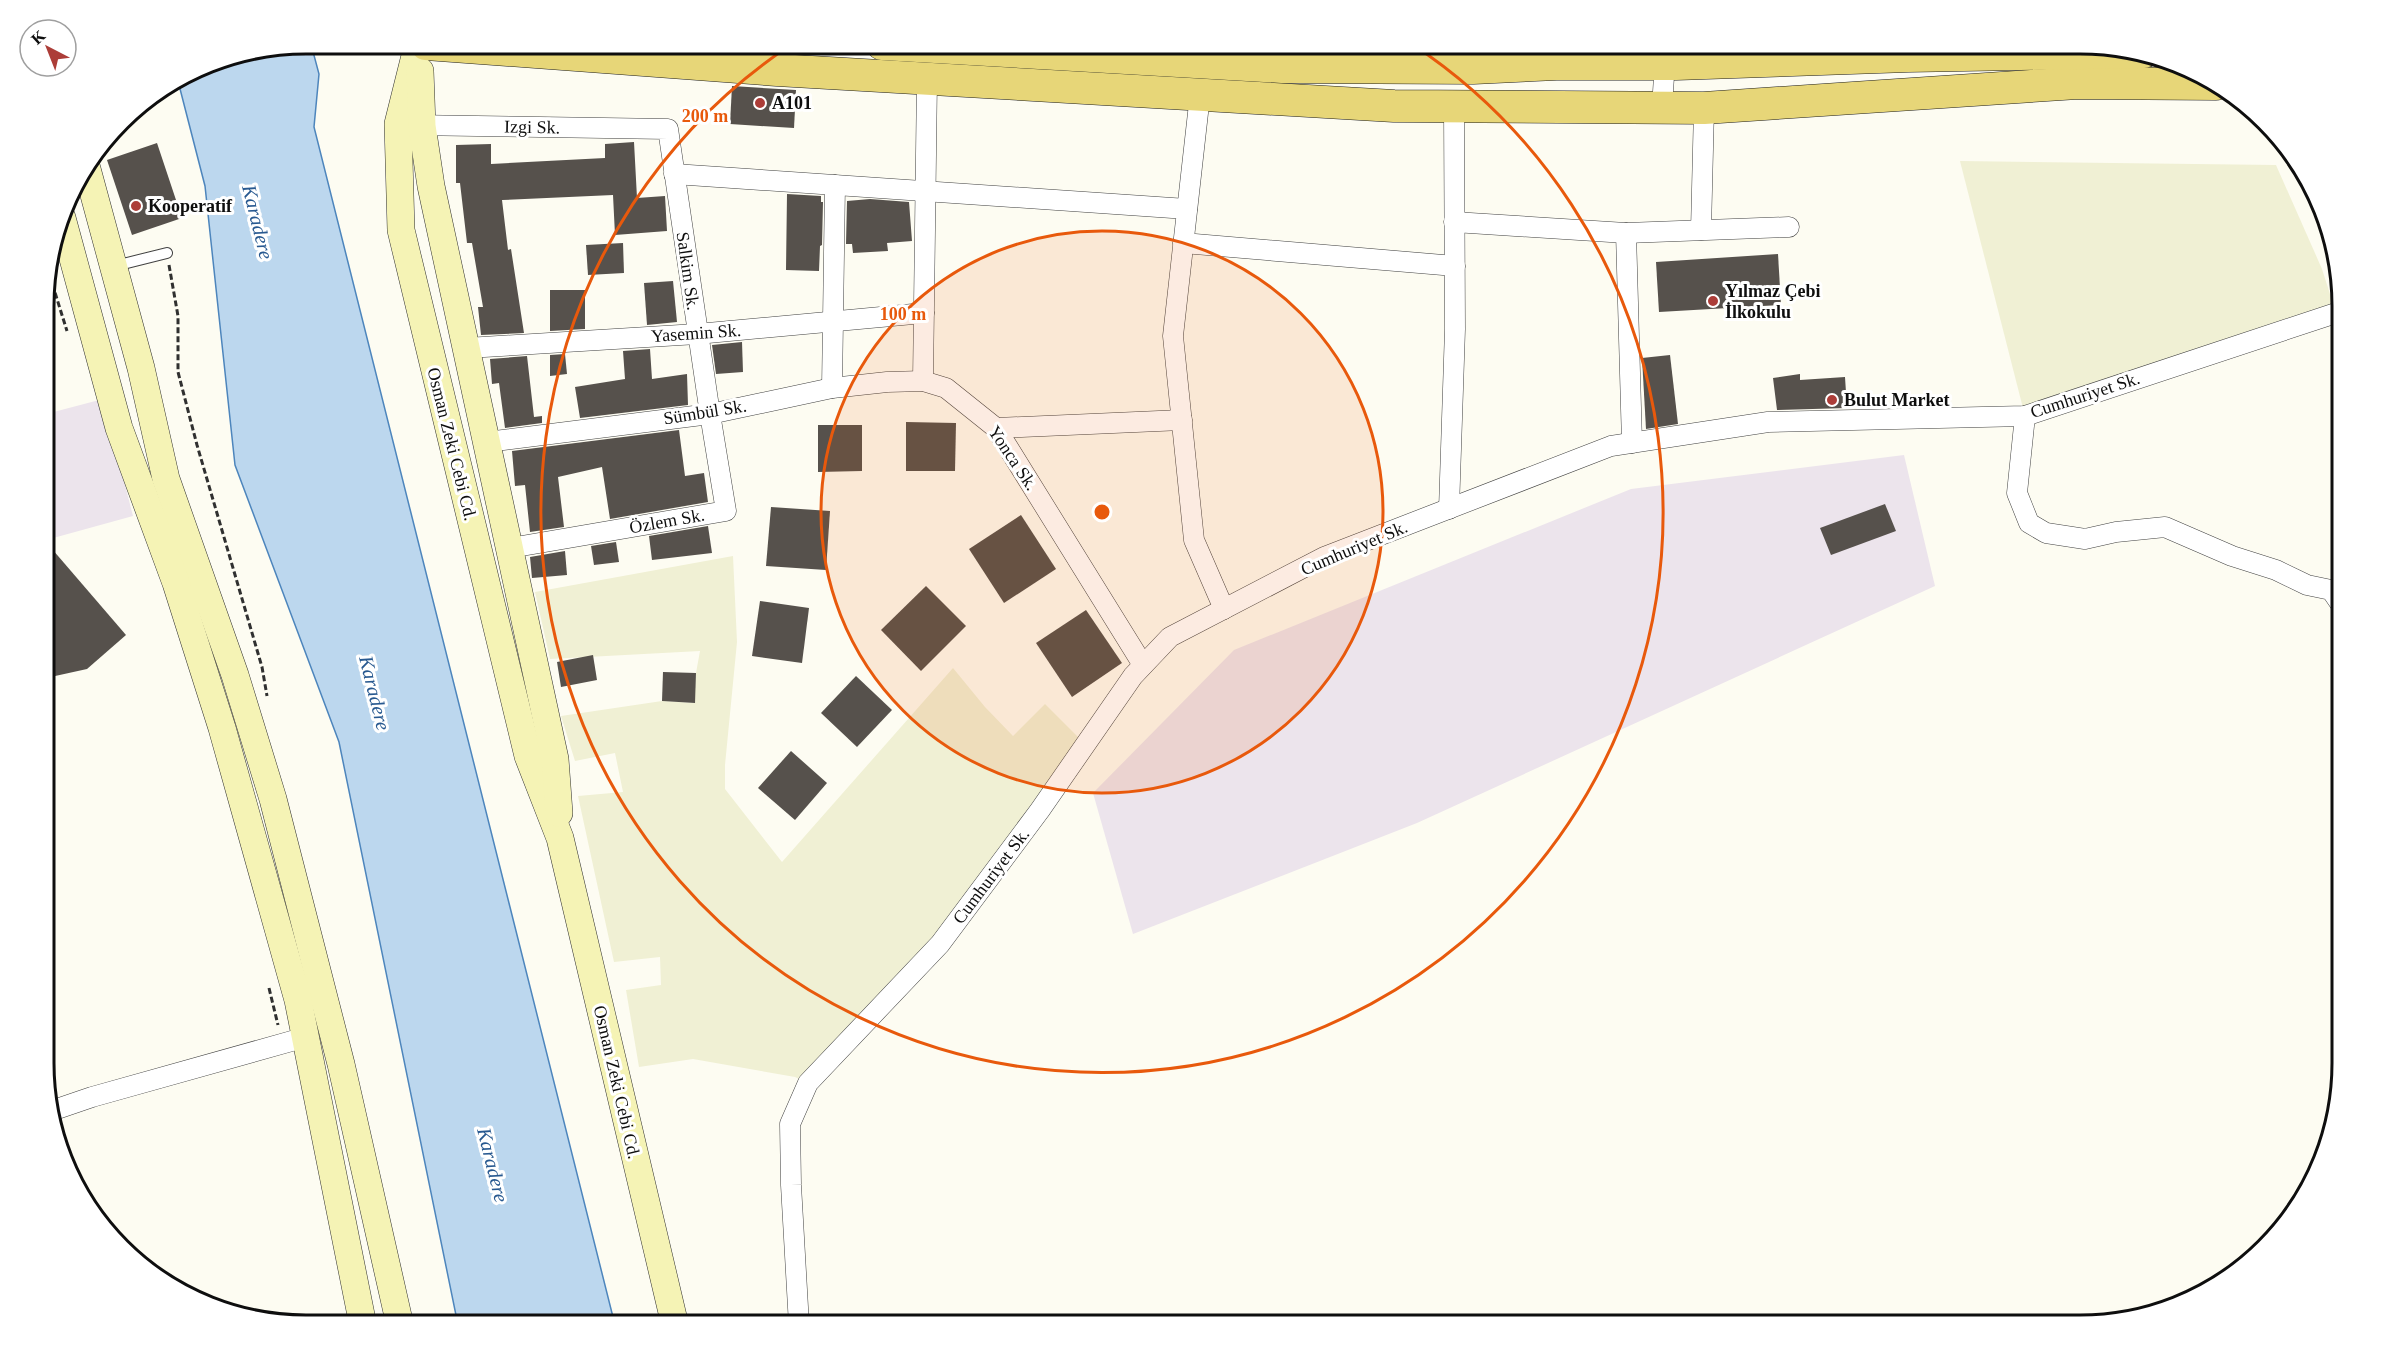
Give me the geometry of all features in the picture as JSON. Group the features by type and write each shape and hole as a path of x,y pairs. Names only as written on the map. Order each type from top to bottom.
{"main road":[{"name":"Osman Zeki Cebi Cd.","path":"417,54 401,230 528,756 560,838 673,1315"},
{"path":"569,54 927,79 1394,106 1704,108 2077,83 2198,84"},
{"path":"1245,54 1473,68 1556,64 1665,54"},
{"name":"Osman Zeki Cebi Cd.","path":"410,125 431,186 555,759 560,838"},
{"path":"90,178 141,368 166,479 235,675 273,799 341,1064 397,1315"},
{"path":"66,231 119,428 176,583 222,728 360,1315"}],"street":[{"path":"1662,108 1665,54"},
{"path":"923,381 927,79"},
{"path":"1200,94 1173,336 1194,540 1224,609"},
{"path":"1449,509 1455,329 1454,106"},
{"path":"1701,230 1704,108"},
{"name":"Izgi Sk.","path":"410,125 668,129"},
{"name":"Salkim Sk.","path":"668,129 710,414"},
{"path":"674,174 1187,209"},
{"path":"832,388 835,185"},
{"path":"1454,222 1626,233 1789,227"},
{"path":"1626,233 1632,443"},
{"path":"1183,243 1455,266"},
{"name":"Yasemin Sk.","path":"467,348 698,334 924,313"},
{"name":"Cumhuriyet Sk.","path":"798,1315 790,1124 808,1083 940,944 1040,810 1133,676 1170,637 1324,556 1611,446 1768,422 2025,416 2332,314"},
{"name":"Sümbül Sk.","path":"487,442 710,414 832,388 923,381"},
{"name":"Yonca Sk.","path":"923,381 946,388 996,429 1143,665"},
{"name":"Özlem Sk.","path":"510,548 726,511 710,414"},
{"path":"2025,416 2017,493 2029,523 2046,533 2085,539 2115,532 2165,527 2232,556 2276,570 2307,585 2332,591"},
{"path":"996,429 1182,420"},
{"path":"58,1108 294,1040"}],"lane":[{"path":"115,266 167,253"}],"path":[{"path":"167,253 178,316 178,372 262,667 267,701"},
{"path":"55,292 70,340"},
{"path":"268,983 294,1040"}],"shaded area":[{"path":"103,399 133,516 54,538 54,412"},
{"path":"1904,455 1935,586 1417,823 1133,934 1093,793 1234,650 1631,489"}],"green space":[{"path":"1960,161 2276,165 2322,269 2332,299 2332,314 2025,416"},
{"path":"733,556 737,642 725,765 725,789 782,862 953,668 985,707 1013,736 1045,704 1085,744 941,944 808,1083 795,1077 693,1059 639,1067 626,990 661,985 660,957 614,962 578,796 623,792 615,753 575,761 561,716 662,701 694,703 700,651 550,659 535,592"}],"water":[{"name":"Karadere","path":"314,54 319,74 314,127 612,1315 456,1315 339,742 235,465 205,186 180,88 225,67 273,56"}],"building":[{"path":"732,86 796,90 794,128 730,124"},
{"path":"634,142 637,198 665,196 667,231 615,235 613,195 502,200 508,250 511,249 524,333 481,335 478,307 483,307 472,243 467,243 460,183 456,183 456,145 491,144 491,164 605,158 605,144"},
{"path":"157,143 182,218 132,235 107,160"},
{"path":"787,194 821,196 821,202 823,202 822,245 820,246 819,271 786,270"},
{"path":"870,199 909,202 912,241 887,243 888,251 853,253 852,244 846,244 847,201"},
{"path":"623,243 624,273 588,275 586,245"},
{"path":"1778,254 1781,305 1659,312 1656,262"},
{"path":"673,281 677,322 647,325 644,283"},
{"path":"550,290 585,290 585,329 550,331"},
{"path":"742,342 743,372 716,374 712,345"},
{"path":"650,349 652,379 687,374 688,405 580,418 575,387 625,379 623,351"},
{"path":"565,354 567,374 550,376 550,355"},
{"path":"1670,355 1678,424 1646,429 1642,358"},
{"path":"527,356 534,417 542,416 542,423 505,428 499,383 492,384 490,359"},
{"path":"1800,374 1800,380 1845,377 1847,408 1777,410 1773,378"},
{"path":"906,422 956,423 955,471 906,471"},
{"path":"818,425 862,425 862,471 818,472"},
{"path":"679,430 685,476 704,473 708,502 610,519 602,467 558,477 564,527 530,532 525,485 515,486 512,451"},
{"path":"1885,504 1896,531 1831,555 1820,528"},
{"path":"771,507 830,511 826,570 766,566"},
{"path":"1021,515 1056,569 1004,603 969,549"},
{"path":"708,526 712,553 652,560 649,536"},
{"path":"616,542 619,562 594,565 591,546"},
{"path":"54,551 126,635 87,669 54,676"},
{"path":"565,551 567,575 532,578 530,557"},
{"path":"926,586 966,626 921,671 881,630"},
{"path":"760,601 809,608 802,663 752,656"},
{"path":"1086,610 1122,663 1072,697 1036,643"},
{"path":"593,655 597,680 561,687 557,662"},
{"path":"663,672 696,673 695,703 662,701"},
{"path":"856,676 892,710 857,747 821,713"},
{"path":"791,751 827,783 795,820 758,788"}],"place":[{"name":"A101","path":"760,103"},
{"name":"Kooperatif","path":"136,206"},
{"name":"Yılmaz Çebi İlkokulu","path":"1713,301"},
{"name":"Bulut Market","path":"1832,400"}]}
